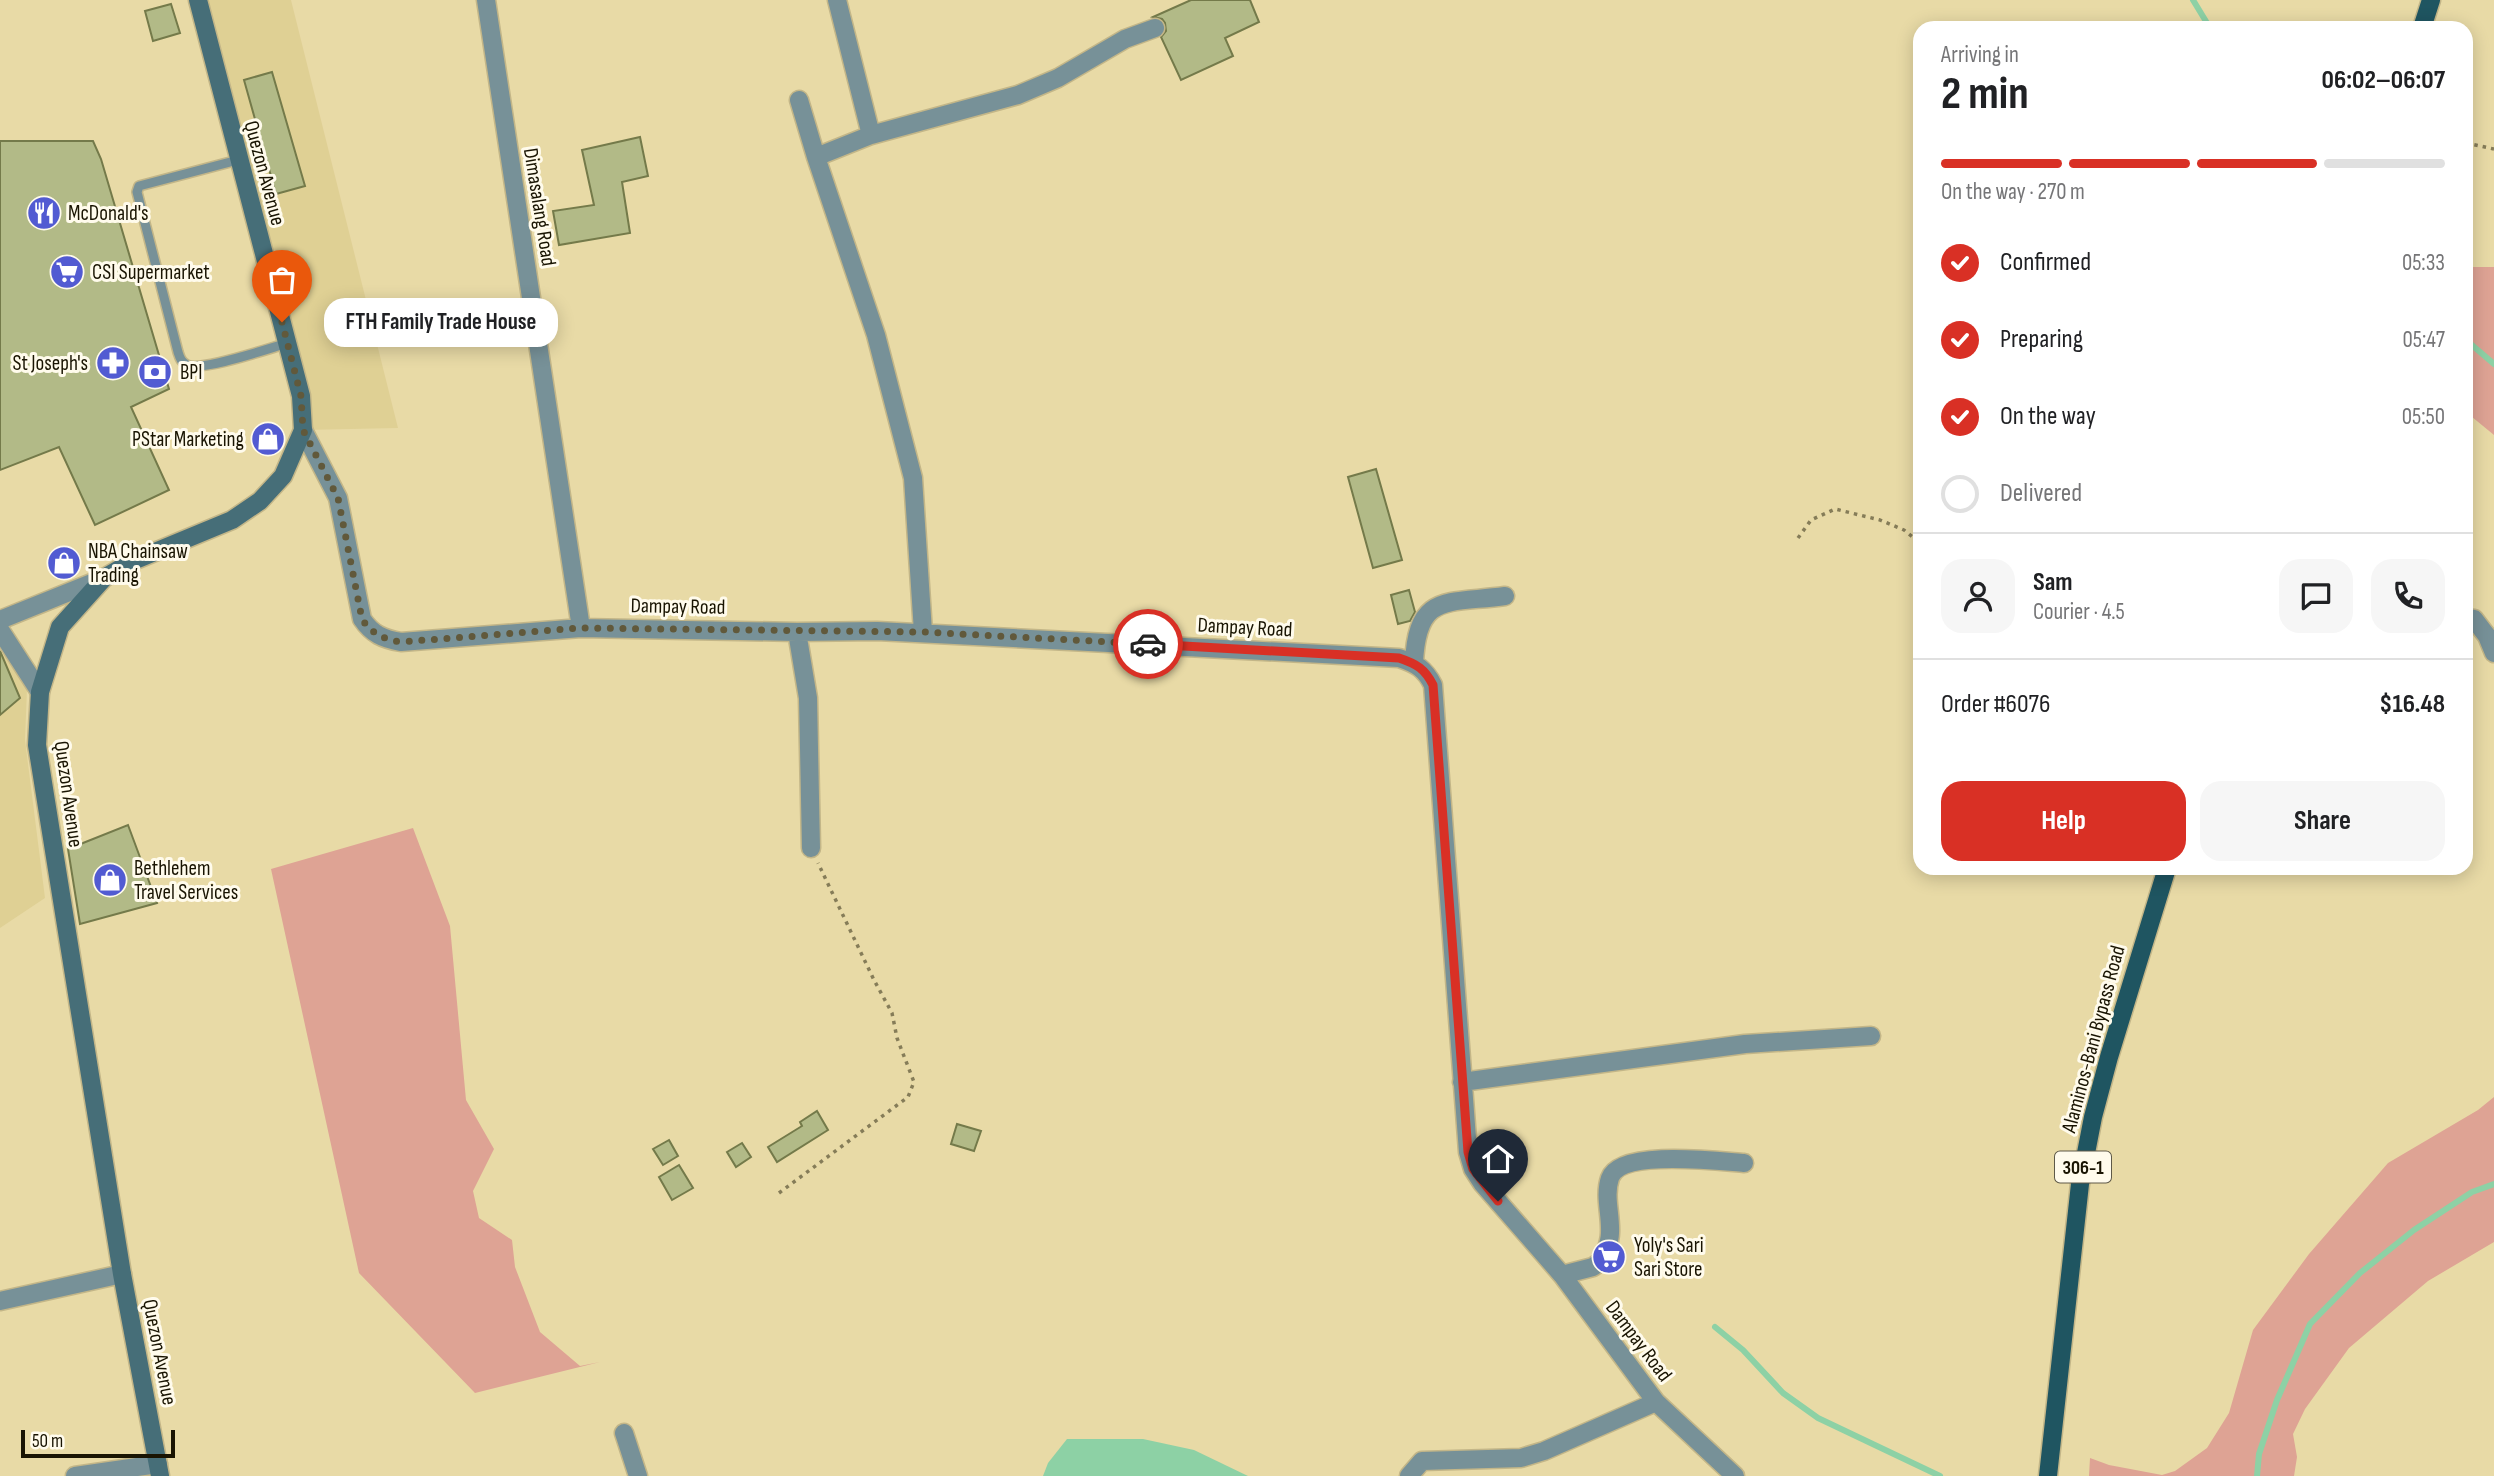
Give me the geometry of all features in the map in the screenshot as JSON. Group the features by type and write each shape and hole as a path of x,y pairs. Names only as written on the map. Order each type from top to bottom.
{"main road":[{"name":"Quezon Avenue","path":"159,1470 121,1274 37,745 40,692 60,627 104,578 133,561 232,520 260,501 283,476 303,430 301,396 198,0"},
{"path":"2424,21 2431,0"},
{"name":"Alaminos-Bani Bypass Road","path":"2048,1476 2080,1184 2109,1056 2165,875"}],"street":[{"name":"Dimasalang Road","path":"486,0 580,628"},
{"path":"838,0 871,135"},
{"path":"816,157 871,135 1018,95 1058,78 1125,39 1155,28"},
{"path":"799,100 876,335 913,478 923,632"},
{"name":"Dampay Road","path":"303,430 338,498 362,619 370,631 384,639 401,642 580,628 923,632 1399,658 1426,671 1433,685 1462,1083 1468,1152 1473,1169 1562,1275 1656,1402 1735,1476"},
{"path":"0,620 104,578"},
{"path":"1414,663 1415,640 1422,617 1432,608 1505,596"},
{"path":"2473,619 2487,636 2494,653"},
{"path":"0,630 40,692"},
{"path":"797,632 808,698 811,848"},
{"path":"1462,1083 1745,1044 1871,1036"},
{"path":"1562,1275 1593,1267 1604,1259 1610,1233 1607,1195 1610,1177 1618,1167 1631,1162 1679,1159 1744,1163"},
{"path":"0,1301 121,1274"},
{"path":"1409,1476 1422,1461 1521,1458 1544,1451 1656,1402"},
{"path":"624,1433 638,1476"},
{"path":"75,1476 159,1470"}],"lane":[{"path":"238,160 139,186 137,192 178,352 186,365 201,367 288,343"}],"path":[{"path":"2473,144 2494,149"},
{"path":"1798,538 1811,520 1835,509 1880,520 1904,530 1913,537"},
{"path":"779,1193 908,1097 914,1082 897,1038 892,1013 811,848"}],"shaded area":[{"path":"198,0 291,0 398,428 303,430"},
{"path":"2473,267 2494,267 2494,435 2473,418"},
{"path":"0,650 27,689 25,740 45,898 0,928"},
{"path":"413,828 450,926 466,1100 494,1149 473,1191 479,1218 512,1240 515,1267 540,1332 580,1366 600,1362 475,1393 359,1273 271,869"},
{"path":"2494,1097 2494,1242 2428,1281 2349,1348 2305,1409 2293,1434 2297,1457 2294,1476 2089,1476 2090,1458 2109,1465 2162,1475 2175,1471 2207,1448 2229,1413 2253,1330 2309,1254 2388,1163 2478,1110"},
{"path":"1067,1439 1143,1439 1194,1450 1248,1476 1043,1476 1048,1463"}],"building":[{"path":"1191,0 1250,0 1259,22 1225,38 1233,56 1181,80 1161,37 1166,31 1165,23 1162,19 1153,17"},
{"path":"171,4 180,33 153,41 145,11"},
{"path":"272,72 305,186 276,194 244,80"},
{"path":"640,137 648,176 622,182 630,233 559,245 553,211 594,205 582,150"},
{"name":"CSI Supermarket","path":"0,141 93,141 101,159 169,389 131,407 169,490 95,525 59,447 0,470"},
{"path":"1376,469 1402,560 1373,568 1348,477"},
{"path":"1409,590 1415,612 1410,621 1398,624 1391,595"},
{"path":"0,651 20,698 0,715"},
{"name":"Bethlehem Travel Services","path":"128,825 157,903 80,924 68,849"},
{"path":"817,1111 828,1130 777,1162 768,1147 802,1126 800,1122"},
{"path":"957,1124 981,1131 974,1151 951,1144"},
{"path":"669,1140 678,1156 663,1165 653,1149"},
{"path":"742,1143 751,1157 736,1167 727,1152"},
{"path":"679,1165 693,1188 672,1200 659,1177"}],"waterway":[{"path":"2193,0 2206,21"},
{"path":"2473,346 2494,364"},
{"path":"2257,1476 2259,1454 2277,1400 2310,1324 2360,1273 2414,1230 2472,1192 2494,1184"},
{"path":"1715,1327 1743,1350 1783,1393 1818,1418 1940,1476"}],"way so far":[{"path":"282,322 301,396 303,430 338,498 362,619 370,631 384,639 401,642 580,628 923,632 1148,644"}],"place":[{"name":"McDonald's","path":"44,213"},
{"name":"CSI Supermarket","path":"67,272"},
{"name":"FTH Family Trade House","path":"282,322"},
{"name":"St Joseph's","path":"113,363"},
{"name":"BPI","path":"155,372"},
{"name":"PStar Marketing","path":"268,439"},
{"name":"NBA Chainsaw Trading","path":"64,563"},
{"name":"Bethlehem Travel Services","path":"110,880"},
{"name":"Yoly's Sari Sari Store","path":"1609,1257"}],"route":[{"path":"1148,644 1399,658 1426,671 1433,685 1468,1152 1473,1169 1498,1201"}]}
